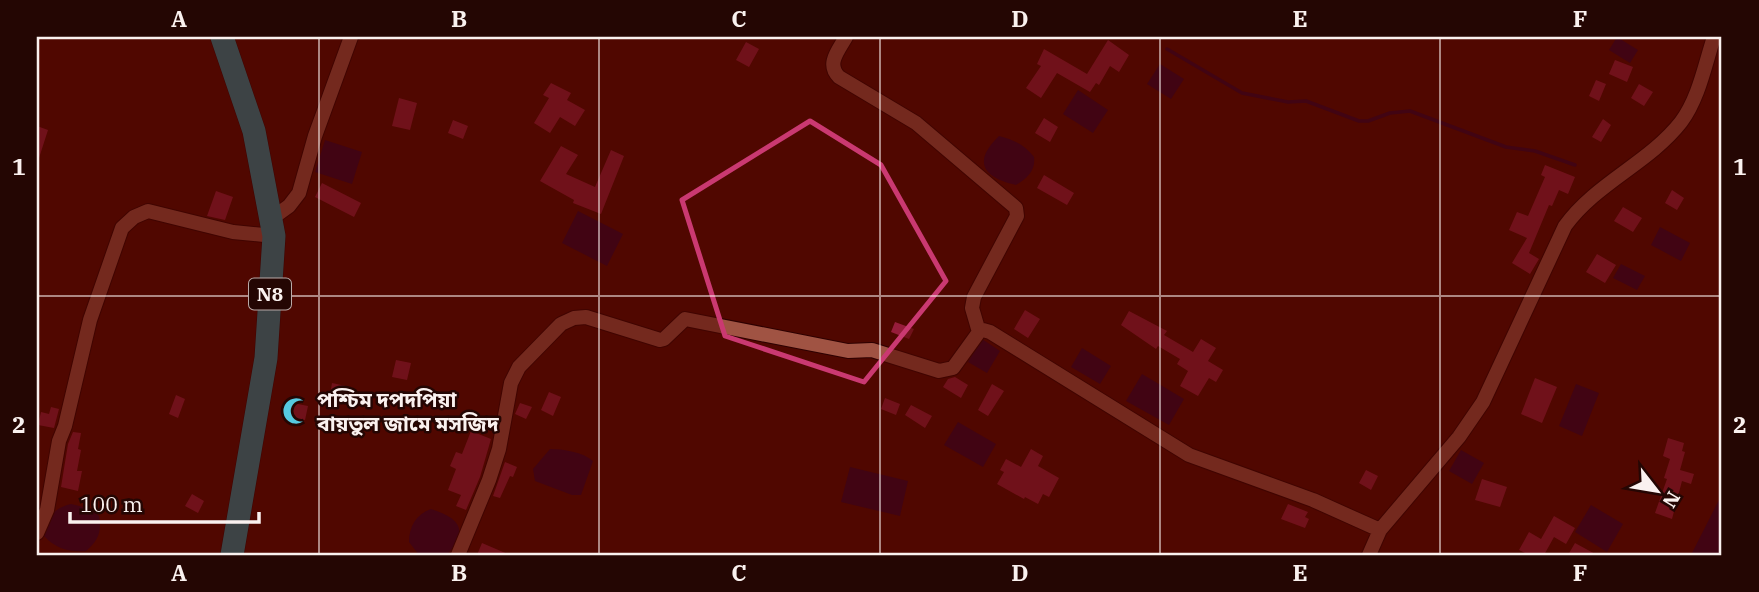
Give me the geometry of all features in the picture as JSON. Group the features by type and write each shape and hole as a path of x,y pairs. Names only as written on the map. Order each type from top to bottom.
{"highway":[{"name":"N8","path":"222,37 254,131 272,228 266,358 232,555"}],"street":[{"path":"37,533 47,510 59,441 90,320 121,228 134,217 148,211 233,232 272,228 299,193 314,136 351,37"},
{"path":"846,37 831,64 832,70 839,77 916,123 1016,208 1017,216 974,297 972,308 979,332"},
{"path":"1369,555 1381,530 1459,437 1483,402 1566,226 1578,209 1665,139 1682,121 1694,97 1714,37"},
{"path":"458,555 489,480 499,449 511,383 519,367 561,324 574,318 586,317 660,340 664,340 680,321 685,319 848,351 872,350 939,371 953,368 983,330 1189,455 1313,500 1381,530"}],"highlighted area":[{"path":"810,121 881,165 946,281 864,382 725,336 682,200"}],"shaded area":[{"path":"1617,37 1638,50 1630,63 1609,50"},
{"path":"1160,64 1184,79 1171,99 1147,84"},
{"path":"1078,90 1108,110 1093,133 1063,114"},
{"path":"999,136 1019,144 1034,157 1030,174 1016,185 996,178 985,168 985,154"},
{"path":"325,140 362,152 352,184 315,172"},
{"path":"578,211 623,234 607,266 562,243"},
{"path":"1660,227 1690,243 1681,261 1651,245"},
{"path":"1621,264 1645,276 1637,290 1613,278"},
{"path":"982,339 1000,351 987,373 968,362"},
{"path":"1082,348 1111,366 1100,384 1071,367"},
{"path":"1142,374 1184,399 1169,425 1126,401"},
{"path":"1576,384 1599,393 1582,436 1559,426"},
{"path":"958,422 996,444 983,467 944,445"},
{"path":"550,449 584,455 593,461 581,495 572,495 535,481 533,469"},
{"path":"1461,450 1484,463 1472,484 1449,471"},
{"path":"850,467 908,481 900,516 841,502"},
{"path":"1722,494 1722,555 1691,555"},
{"path":"71,504 88,508 99,516 98,536 86,551 63,549 44,536 51,515"},
{"path":"1591,505 1623,524 1607,552 1575,532"},
{"path":"431,509 449,516 458,526 458,539 447,555 419,555 409,542 414,522 421,514"}],"building":[{"path":"1108,40 1129,55 1119,72 1110,66 1099,85 1096,83 1090,92 1057,73 1041,98 1026,88 1041,66 1037,64 1044,49 1087,74"},
{"path":"746,42 759,49 749,67 736,60"},
{"path":"1615,60 1633,67 1627,82 1609,74"},
{"path":"1596,80 1606,84 1599,101 1589,96"},
{"path":"551,83 571,93 567,100 585,110 575,126 560,117 550,133 534,123 549,98 543,95"},
{"path":"1639,84 1653,92 1644,106 1631,98"},
{"path":"399,98 417,103 410,130 392,126"},
{"path":"1044,118 1058,127 1050,142 1035,133"},
{"path":"1603,119 1611,125 1601,142 1592,137"},
{"path":"453,120 468,126 463,139 448,133"},
{"path":"37,126 48,130 39,158 37,157"},
{"path":"561,146 578,155 566,174 595,187 611,150 624,156 601,214 573,203 574,200 540,181"},
{"path":"1545,165 1575,177 1568,194 1559,190 1552,206 1549,205 1529,253 1539,259 1530,274 1512,263 1527,238 1509,230 1517,212 1528,216 1545,177 1541,175"},
{"path":"1044,175 1074,193 1067,205 1037,188"},
{"path":"322,183 361,203 354,217 315,197"},
{"path":"1672,190 1684,198 1677,210 1665,203"},
{"path":"216,191 233,197 225,220 207,216"},
{"path":"1623,207 1642,218 1633,232 1614,221"},
{"path":"1597,254 1616,265 1605,283 1586,272"},
{"path":"1025,310 1040,319 1028,338 1014,329"},
{"path":"1129,311 1167,331 1164,335 1193,352 1201,339 1216,348 1208,361 1223,370 1216,382 1209,378 1198,396 1180,386 1188,371 1177,364 1180,359 1158,346 1156,349 1121,325"},
{"path":"895,322 914,329 909,339 891,332"},
{"path":"396,360 411,363 407,380 392,377"},
{"path":"955,377 968,385 961,398 943,387 948,379"},
{"path":"1535,378 1557,387 1542,423 1521,414"},
{"path":"332,383 346,386 342,404 329,401"},
{"path":"992,384 1004,391 988,416 978,410"},
{"path":"549,392 561,397 553,416 541,410"},
{"path":"176,395 185,399 178,418 169,414"},
{"path":"885,398 900,404 896,415 881,409"},
{"name":"পশ্চিম দপদপিয়া বায়তুল জামে মসজিদ","path":"288,402 308,406 305,420 285,417"},
{"path":"520,403 532,407 526,419 515,414"},
{"path":"911,405 932,416 925,428 905,415"},
{"path":"51,407 59,409 54,428 38,425 41,412 49,414"},
{"path":"471,431 491,439 480,477 466,510 456,506 461,495 448,490 456,469 450,466 456,452 462,454"},
{"path":"73,432 81,433 77,471 82,471 78,491 61,487 68,444"},
{"path":"1668,438 1684,443 1682,451 1685,452 1680,470 1694,474 1691,484 1682,481 1672,519 1655,513 1667,479 1664,478 1670,459 1663,456"},
{"path":"1031,449 1043,456 1038,466 1059,478 1049,497 1043,494 1038,504 997,484 1004,472 1000,470 1006,459 1021,467"},
{"path":"505,462 517,467 500,498 493,496"},
{"path":"1366,470 1378,476 1371,490 1359,483"},
{"path":"1482,479 1507,487 1500,507 1475,500"},
{"path":"192,494 204,501 198,513 185,506"},
{"path":"1288,504 1308,512 1305,517 1309,519 1305,528 1281,519"},
{"path":"1554,516 1575,528 1566,544 1554,537 1544,555 1529,555 1519,550 1529,532 1541,539"},
{"path":"482,543 510,555 477,555"},
{"path":"1575,543 1597,555 1568,555"}],"waterway":[{"path":"1167,49 1242,93 1288,102 1306,101 1359,121 1410,111 1506,147 1535,151 1575,165"}],"place":[{"name":"পশ্চিম দপদপিয়া বায়তুল জামে মসজিদ","path":"296,411"}]}
